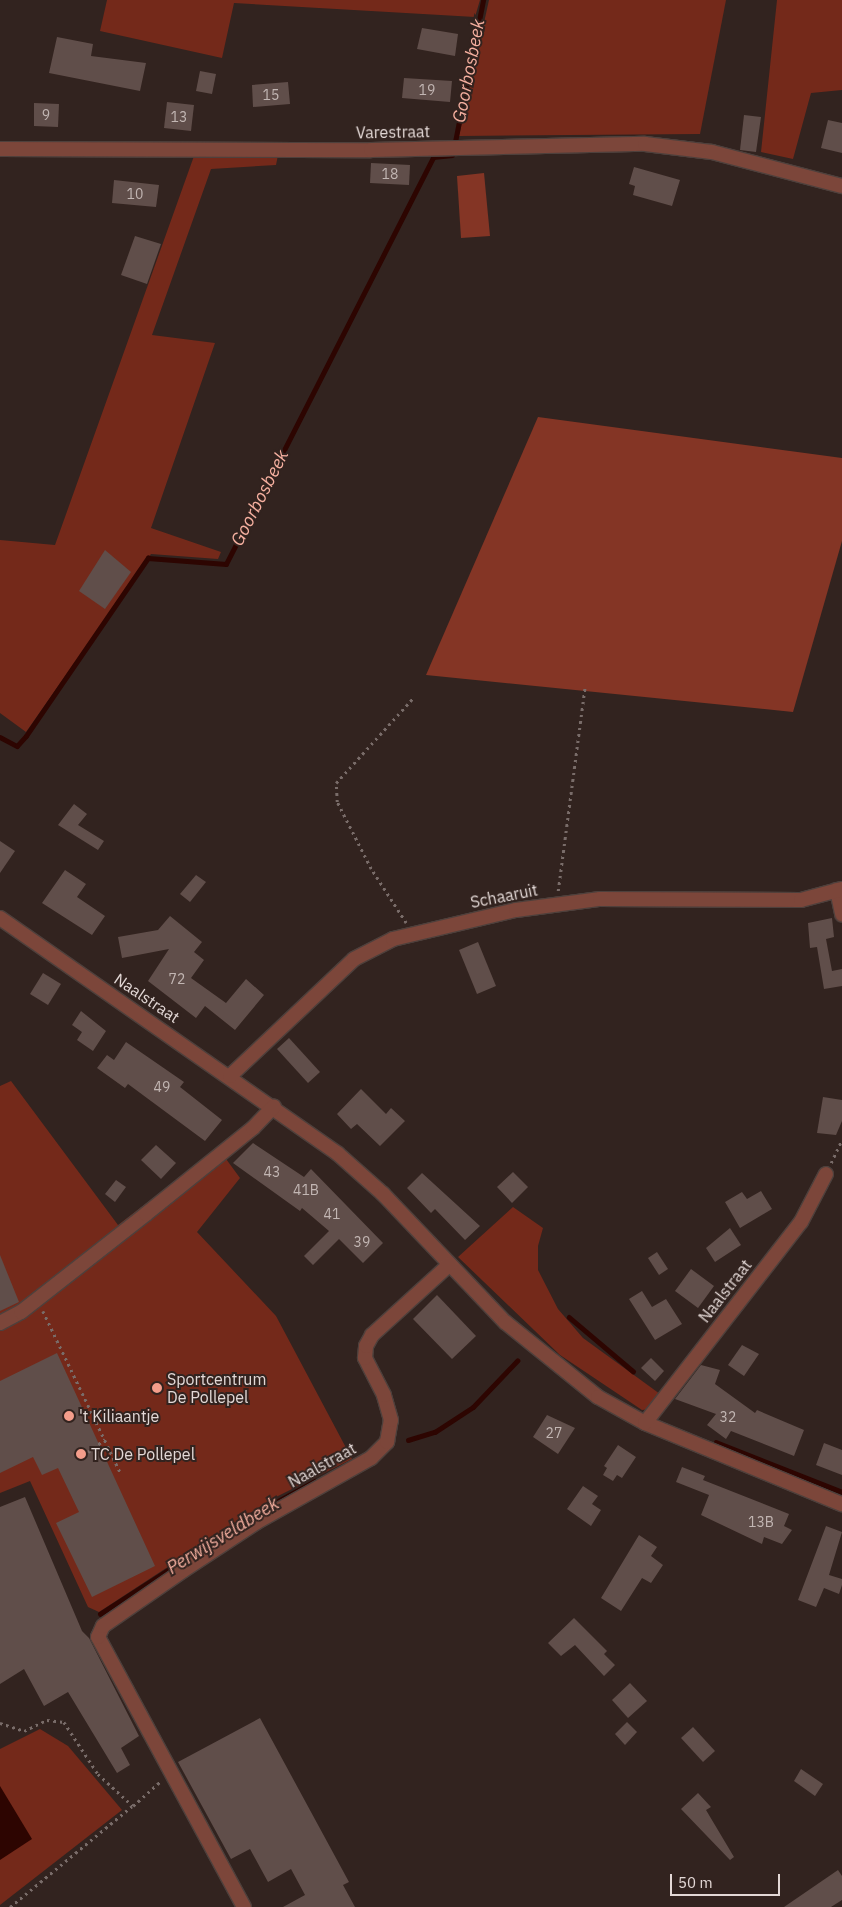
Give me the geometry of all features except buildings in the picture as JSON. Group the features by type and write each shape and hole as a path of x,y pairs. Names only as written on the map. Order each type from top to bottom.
{"street":[{"name":"Varestraat","path":"0,149 370,150 645,144 712,152 842,186"},
{"name":"Schaaruit","path":"230,1076 354,959 393,939 556,904 600,898 801,900 839,890 842,914"},
{"name":"Naalstraat","path":"0,918 274,1106 338,1154 450,1264 505,1322 554,1365 598,1397 645,1423 842,1504"},
{"path":"0,1323 37,1300 254,1128 274,1106"},
{"name":"Naalstraat","path":"645,1423 801,1222 826,1174"},
{"name":"Naalstraat","path":"244,1907 98,1637 103,1626 257,1522 371,1458 387,1442 391,1420 384,1395 365,1358 366,1346 372,1335 450,1264"}],"path":[{"path":"556,904 586,687"},
{"path":"413,698 336,783 337,802 371,869 413,934"},
{"path":"826,1174 842,1139"},
{"path":"37,1300 120,1472"},
{"path":"88,1452 105,1439"},
{"path":"0,1723 24,1730 47,1720 64,1722 104,1781 133,1806"},
{"path":"10,1907 172,1772"}],"shaded area":[{"path":"107,0 480,0 475,17 234,3 222,58 100,31"},
{"path":"489,0 726,0 700,134 459,136"},
{"path":"777,0 842,0 842,90 811,93 793,159 761,152"},
{"path":"278,155 276,165 211,169 152,335 215,343 151,528 221,552 218,559 151,554 26,732 0,713 0,540 55,545 194,156"},
{"path":"484,173 490,236 461,238 457,176"},
{"path":"538,417 842,458 842,541 793,712 426,675"},
{"name":"Sportcentrum De Pollepel","path":"11,1081 118,1225 218,1148 240,1178 197,1232 276,1316 352,1459 270,1500 99,1612 88,1607 30,1481 0,1493 0,1086"},
{"path":"513,1207 543,1228 538,1246 538,1270 558,1309 583,1338 660,1394 650,1409 642,1410 560,1355 458,1257"},
{"path":"40,1729 68,1746 122,1810 0,1905 0,1749"},
{"path":"0,1786 32,1839 0,1860"}],"waterway":[{"name":"Goorbosbeek","path":"455,142 483,0"},
{"name":"Goorbosbeek","path":"0,737 17,746 26,736 148,558 226,564 433,157 452,155"},
{"name":"Perwijsveldbeek","path":"569,1317 633,1371"},
{"name":"Perwijsveldbeek","path":"408,1440 435,1432 473,1407 517,1361"},
{"name":"Perwijsveldbeek","path":"716,1442 842,1492"},
{"name":"Perwijsveldbeek","path":"100,1614 256,1513 315,1481"}],"place":[{"name":"Sportcentrum De Pollepel","path":"157,1388"},
{"name":"'t Kiliaantje","path":"69,1416"},
{"name":"TC De Pollepel","path":"81,1454"}]}
